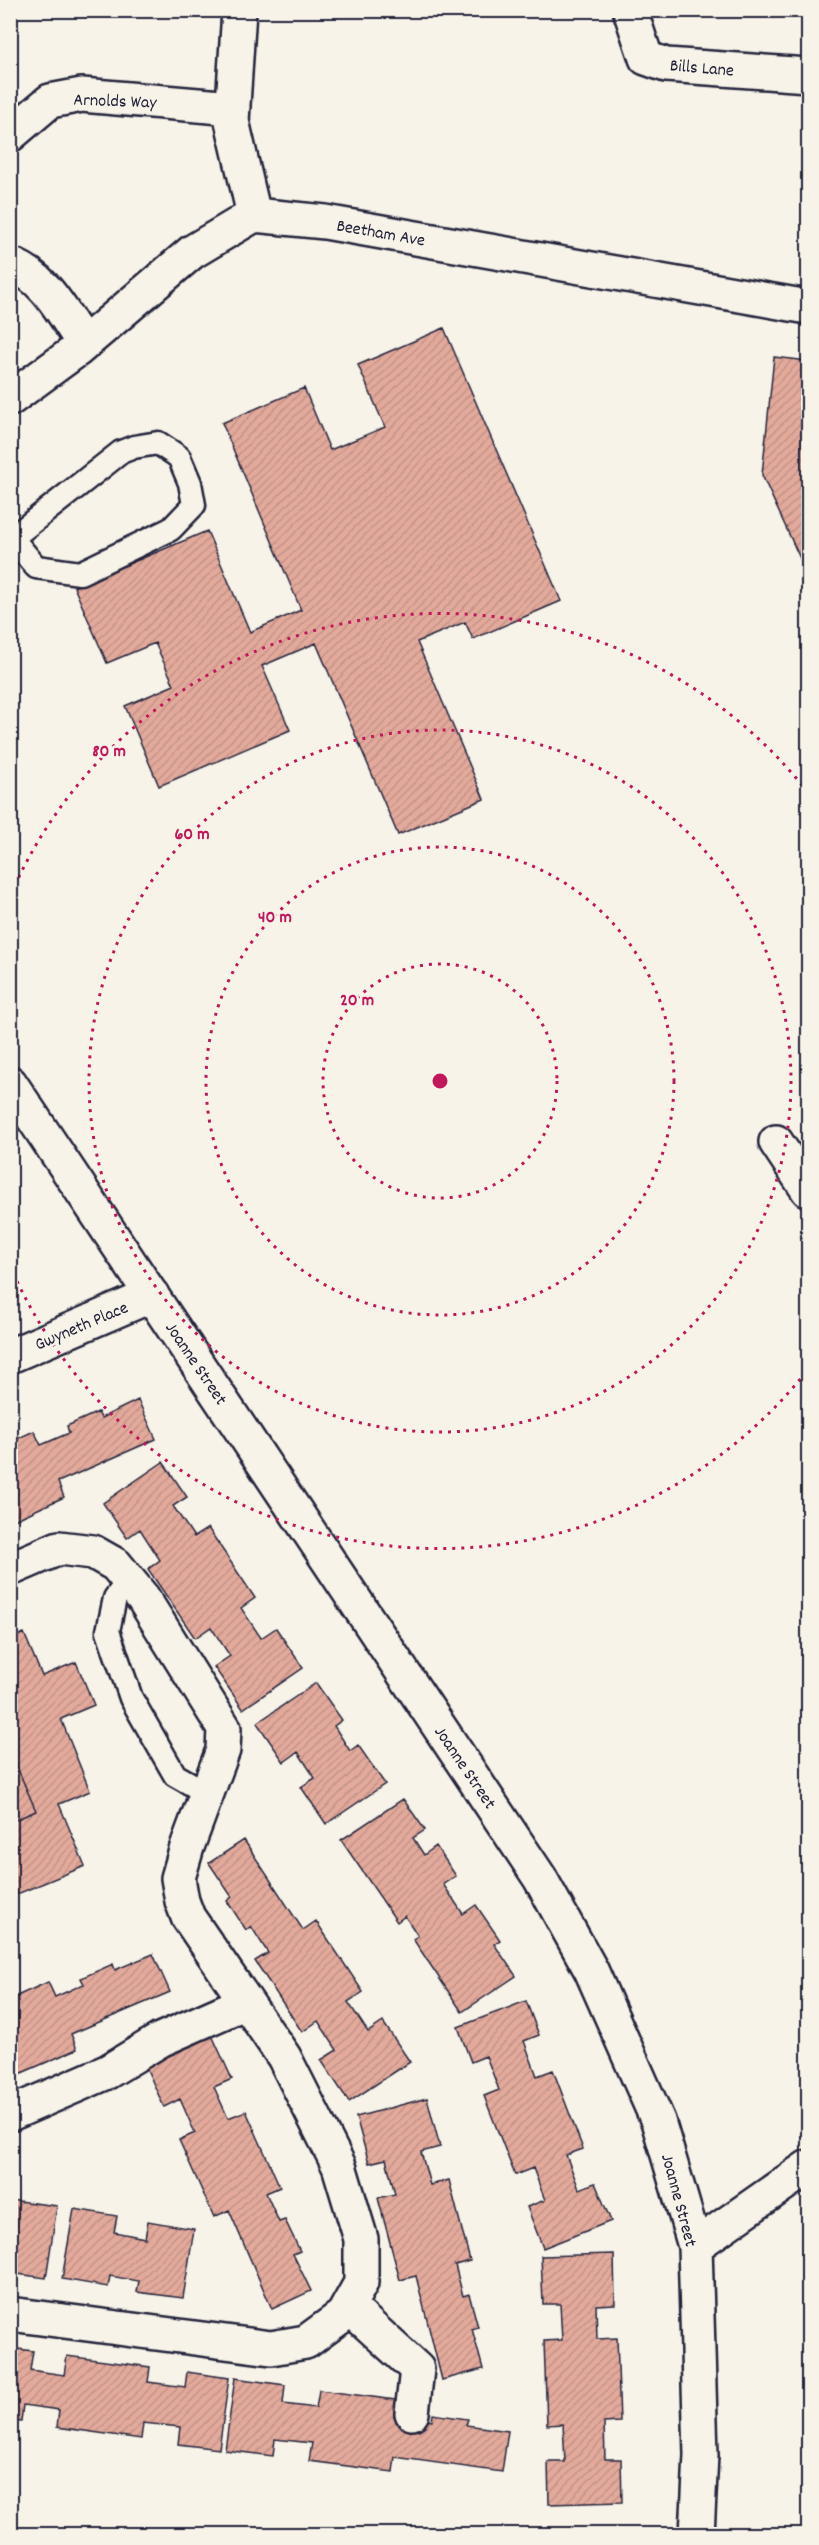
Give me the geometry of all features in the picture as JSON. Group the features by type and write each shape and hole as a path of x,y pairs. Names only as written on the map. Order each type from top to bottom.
{"street":[{"path":"10,399 84,344 192,252 254,214 232,121 239,10"},
{"name":"Bills Lane","path":"630,10 646,58 666,65 808,75"},
{"name":"Arnolds Way","path":"10,135 50,101 82,95 233,108"},
{"name":"Beetham Ave","path":"254,214 325,222 808,307"},
{"path":"10,264 26,269 45,288 84,344"},
{"name":"Joanne Street","path":"10,1083 540,1878 591,1970 658,2121 694,2246 701,2455 697,2535"},
{"path":"776,1142 808,1190"},
{"name":"Gwyneth Place","path":"10,1356 152,1295"},
{"path":"10,1569 59,1548 93,1552 117,1565 143,1598 224,1728 223,1750 178,1878 182,1901 188,1917 284,2057 339,2166 361,2239 361,2283 343,2315 306,2343 271,2348 10,2314"},
{"path":"10,2114 107,2072 160,2040 246,2002"},
{"path":"694,2246 808,2168"},
{"path":"348,2306 417,2369 412,2413"}],"lane":[{"path":"158,443 179,457 190,483 194,505 171,529 80,573 36,567 11,537 121,452 134,447 158,443"},
{"path":"129,1580 115,1598 108,1631 131,1698 175,1775 207,1793"}],"building":[{"path":"444,328 561,601 473,639 465,622 417,642 484,799 398,835 316,643 262,666 290,730 159,786 125,706 174,685 155,643 107,663 74,587 207,531 250,632 301,610 222,423 304,388 330,450 385,427 358,365"},
{"path":"774,357 808,361 808,576 762,475"},
{"path":"138,1400 156,1439 58,1482 64,1497 10,1522 10,1442 34,1431 41,1445 69,1433 67,1426 98,1412 101,1418"},
{"path":"163,1462 187,1497 173,1506 194,1537 208,1528 255,1598 241,1608 261,1638 276,1628 303,1668 243,1709 214,1667 230,1656 211,1627 195,1638 148,1569 160,1560 140,1529 127,1538 103,1503"},
{"path":"24,1633 42,1676 76,1662 94,1705 61,1719 90,1791 59,1804 85,1866 10,1897 10,1822 36,1811 10,1751 10,1639"},
{"path":"316,1683 342,1720 334,1726 350,1751 358,1745 385,1784 326,1824 301,1787 315,1778 298,1752 284,1762 257,1723"},
{"path":"10,1751 36,1811 10,1822"},
{"path":"403,1799 425,1830 413,1838 424,1855 436,1846 456,1876 443,1884 463,1914 476,1905 500,1940 494,1944 516,1976 462,2012 413,1939 418,1936 405,1916 397,1922 341,1840"},
{"path":"244,1840 303,1930 316,1921 363,1992 348,2002 368,2032 383,2022 410,2062 349,2102 321,2060 337,2050 318,2021 302,2032 255,1961 268,1953 251,1926 246,1930 227,1901 232,1897 209,1863"},
{"path":"153,1954 170,1992 71,2034 77,2049 10,2078 10,1999 48,1982 55,1997 84,1984 81,1978 113,1964 115,1970"},
{"path":"526,2001 539,2035 524,2041 537,2076 553,2070 583,2149 566,2155 579,2189 595,2183 611,2221 543,2248 527,2207 545,2200 533,2168 515,2175 484,2096 499,2090 486,2056 471,2062 458,2027"},
{"path":"211,2033 232,2079 214,2087 228,2118 246,2111 280,2187 266,2193 279,2222 285,2220 300,2251 293,2254 311,2291 272,2309 229,2210 214,2217 179,2140 195,2133 180,2099 164,2107 144,2063"},
{"path":"427,2098 440,2147 421,2152 430,2185 449,2180 470,2261 455,2265 463,2296 469,2294 478,2327 472,2329 483,2369 442,2380 416,2276 400,2280 378,2198 395,2194 386,2159 369,2163 356,2117"},
{"path":"10,2200 57,2206 46,2278 10,2273"},
{"path":"74,2209 117,2216 114,2232 145,2238 148,2221 194,2229 183,2298 137,2292 139,2281 110,2276 108,2287 62,2279"},
{"path":"614,2254 615,2304 596,2305 597,2339 617,2338 620,2422 604,2423 605,2459 621,2459 622,2502 549,2504 548,2462 565,2462 563,2424 547,2425 544,2341 562,2340 560,2304 543,2304 541,2256"},
{"path":"10,2348 33,2351 30,2370 64,2375 67,2356 150,2367 148,2382 185,2387 187,2372 229,2378 219,2449 178,2444 180,2427 143,2423 141,2439 57,2427 59,2410 23,2405 21,2422 10,2421"},
{"path":"235,2378 285,2385 283,2404 316,2408 319,2390 403,2401 400,2416 432,2421 433,2414 468,2419 466,2425 508,2431 502,2472 395,2457 393,2472 309,2461 312,2443 275,2439 273,2456 225,2450"}]}
